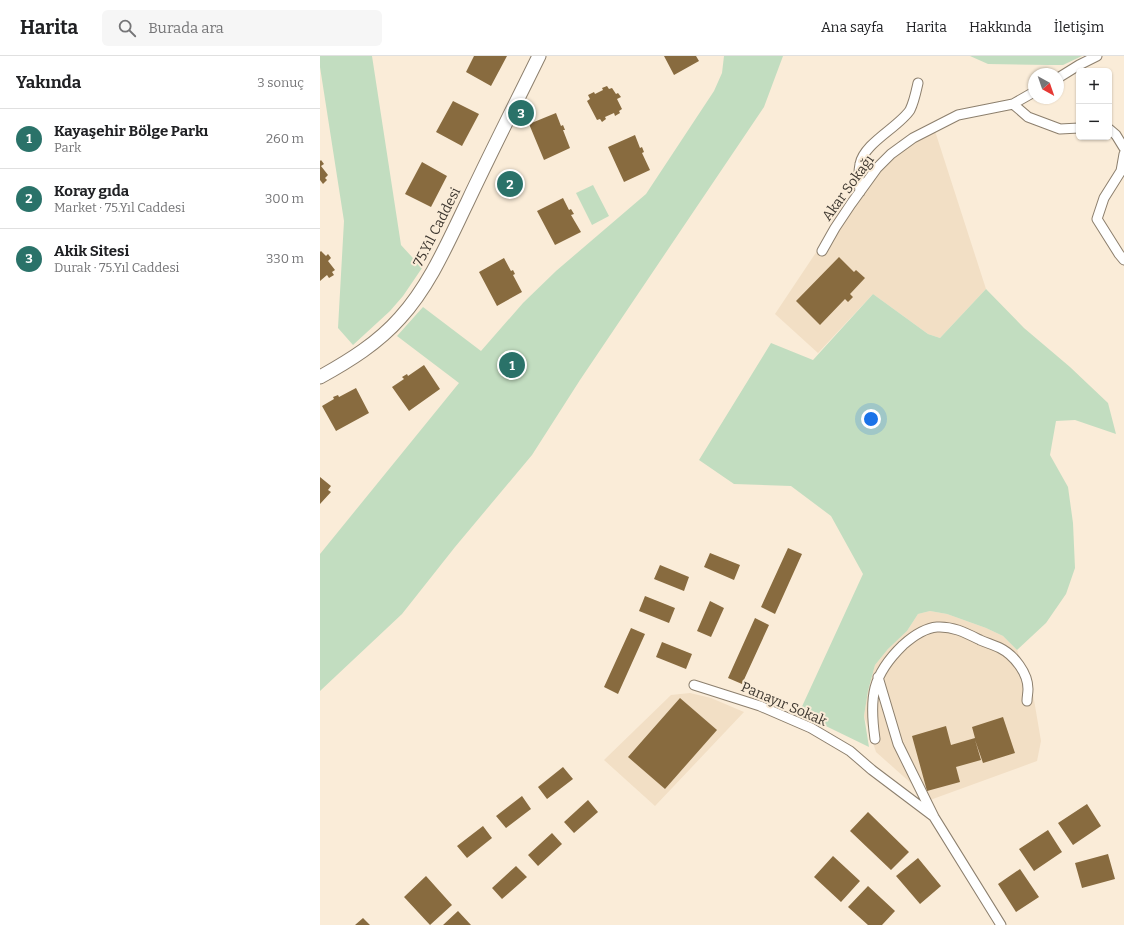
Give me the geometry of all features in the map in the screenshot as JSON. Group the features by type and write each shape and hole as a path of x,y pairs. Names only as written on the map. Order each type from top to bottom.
{"street":[{"name":"75.Yıl Caddesi","path":"320,377 350,360 383,335 399,319 418,296 454,228 538,56"},
{"path":"1064,74 1097,56"},
{"path":"860,192 860,163 863,156 882,134 903,117 910,109 918,83"},
{"name":"Akar Sokağı","path":"822,251 835,228 877,168 891,154 913,138 958,115 1013,104 1028,95"},
{"path":"1013,104 1028,117 1060,129 1076,128"},
{"path":"1112,132 1116,135 1124,148"},
{"path":"1124,154 1121,171 1104,198 1097,219 1124,260"},
{"path":"874,739 872,703 878,676 885,665 908,640 922,632 936,627 951,627 1001,649 1010,656 1022,668 1028,688 1027,701"},
{"path":"878,676 898,744 934,817 1001,925"},
{"name":"Panayır Sokak","path":"694,685 760,706 811,728 850,751 872,770 934,817"}],"shaded area":[{"path":"935,131 986,289 940,338 928,334 873,294 818,353 775,314 827,236 860,198 879,171 900,150"},
{"path":"930,611 947,614 986,628 1003,636 1017,650 1033,694 1041,741 1037,761 930,800 876,752 864,716 868,691 875,665 888,649 907,631 918,614"},
{"path":"690,693 711,698 744,712 655,806 604,760 671,695"}],"green space":[{"path":"320,56 372,56 401,245 422,268 403,296 390,311 353,345 338,328 344,221 320,67"},
{"path":"724,56 783,56 764,107 580,380 532,455 455,547 402,614 320,691 320,554 459,383 397,336 423,307 481,351 523,303 556,271 646,194 714,91 722,73"},
{"path":"970,56 1082,56 1063,65 1049,65 988,64"},
{"path":"593,185 609,216 592,225 576,193"},
{"path":"986,289 1024,328 1070,367 1108,403 1116,434 1075,420 1056,421 1050,455 1068,487 1073,523 1075,568 1066,594 1046,623 1017,650 1003,636 986,628 947,614 930,611 918,614 907,631 888,649 875,665 868,691 864,716 869,747 799,713 863,574 831,516 791,486 734,484 699,460 771,343 813,360 873,294 928,334 940,338"}],"building":[{"path":"474,56 507,56 491,86 466,72"},
{"path":"664,56 696,56 699,61 674,75"},
{"path":"607,86 609,89 612,88 616,94 618,93 621,97 617,99 622,109 619,111 620,113 615,116 614,113 605,117 606,119 602,122 600,119 597,120 587,101 590,99 588,95 594,92 595,94"},
{"path":"453,101 479,114 462,146 436,132"},
{"path":"556,113 561,126 563,125 565,130 563,130 570,148 544,160 529,124"},
{"path":"635,135 640,148 642,147 644,152 642,153 650,170 624,182 608,147"},
{"path":"321,160 324,164 321,166 328,175 325,178 327,180 323,184 320,180"},
{"path":"422,162 447,176 431,207 405,194"},
{"path":"563,198 569,210 571,209 574,214 571,215 581,232 555,245 537,211"},
{"path":"321,251 326,256 328,254 331,258 328,261 335,270 332,272 334,275 329,278 327,275 320,281 320,252"},
{"path":"839,257 854,272 856,270 865,278 850,294 853,297 848,302 845,299 820,325 796,301"},
{"path":"504,258 511,271 513,270 515,274 513,275 522,292 497,306 479,272"},
{"path":"424,365 440,389 409,411 392,387 404,379 402,377 407,374 408,376"},
{"path":"356,388 369,413 336,431 322,406 334,399 333,397 338,395 339,397"},
{"path":"320,477 331,486 328,490 331,492 320,504"},
{"path":"788,548 802,554 775,614 761,607"},
{"path":"710,553 740,565 734,580 704,567"},
{"path":"660,565 689,577 684,591 654,579"},
{"path":"645,596 675,608 669,623 639,611"},
{"path":"710,601 724,608 711,637 697,631"},
{"path":"755,618 769,625 742,684 728,678"},
{"path":"631,628 645,634 618,694 604,687"},
{"path":"662,642 692,654 686,669 656,657"},
{"path":"680,698 717,730 665,789 628,757"},
{"path":"1003,717 1015,753 983,763 975,740 981,760 956,767 960,782 927,791 912,736 946,726 951,745 975,738 972,727"},
{"path":"563,767 573,779 547,799 538,787"},
{"path":"522,796 531,809 506,828 496,816"},
{"path":"588,800 598,812 574,833 564,822"},
{"path":"1087,804 1101,826 1073,845 1058,823"},
{"path":"868,812 909,852 891,870 850,831"},
{"path":"483,826 492,838 467,858 457,846"},
{"path":"1048,830 1062,852 1034,871 1019,849"},
{"path":"552,833 562,844 538,866 528,855"},
{"path":"1108,854 1115,879 1082,888 1075,863"},
{"path":"833,856 860,881 841,902 814,877"},
{"path":"918,858 941,886 920,904 896,876"},
{"path":"516,866 527,877 502,899 492,888"},
{"path":"1020,869 1039,897 1016,912 998,884"},
{"path":"426,876 452,905 430,925 404,897"},
{"path":"868,886 895,911 882,925 868,925 848,907"},
{"path":"458,911 471,925 443,925"},
{"path":"363,918 370,925 355,925"}],"place":[{"name":"Akik Sitesi","path":"521,113"},
{"name":"Koray gıda","path":"510,184"},
{"name":"Kayaşehir Bölge Parkı","path":"512,365"}]}
